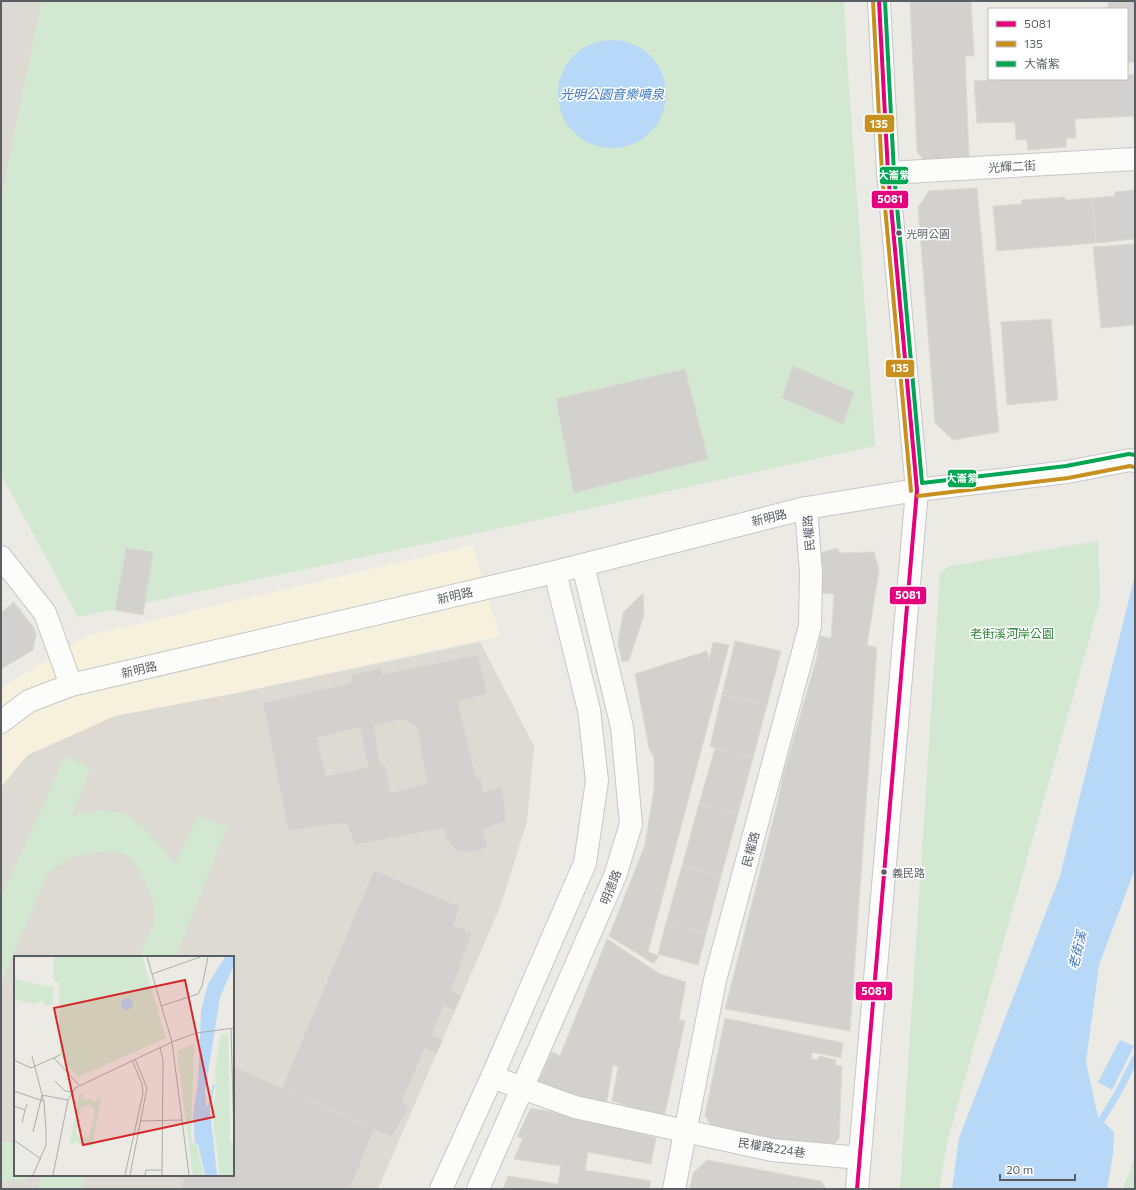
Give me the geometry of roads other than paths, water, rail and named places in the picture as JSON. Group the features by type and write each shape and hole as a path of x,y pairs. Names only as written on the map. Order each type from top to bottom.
{"street":[{"path":"857,1189 917,490 888,173 879,1"},
{"name":"光輝二街","path":"888,173 1135,159"},
{"name":"新明路","path":"1,722 29,701 71,685 555,572 806,508 917,490 1067,472 1133,460"},
{"name":"民權路","path":"674,1189 715,980 810,626 811,573 806,508"},
{"path":"1,557 45,613 71,685"},
{"name":"明德路","path":"478,1189 615,876 631,824 622,727 583,565"},
{"path":"441,1189 492,1077 585,863 597,782 589,710 555,572"},
{"name":"民權路224巷","path":"492,1077 575,1107 772,1150 860,1158"}],"water":[{"name":"光明公園音樂噴泉","path":"612,40 633,44 650,56 662,73 666,94 662,115 650,132 633,144 612,148 591,144 574,132 562,115 558,94 562,73 574,56 591,44"},
{"name":"老街溪","path":"1135,575 1135,869 1099,965 1086,1062 1098,1117 1114,1132 1113,1154 1107,1189 952,1189 959,1138 1060,876"},
{"path":"1120,1040 1134,1046 1112,1090 1098,1082"}],"waterway":[{"path":"1097,1127 1118,1093 1135,1059"}],"place":[{"name":"光明公園","path":"899,233"},
{"name":"義民路","path":"884,872"}],"park label":[{"name":"老街溪河岸公園","path":"1012,633"}]}
